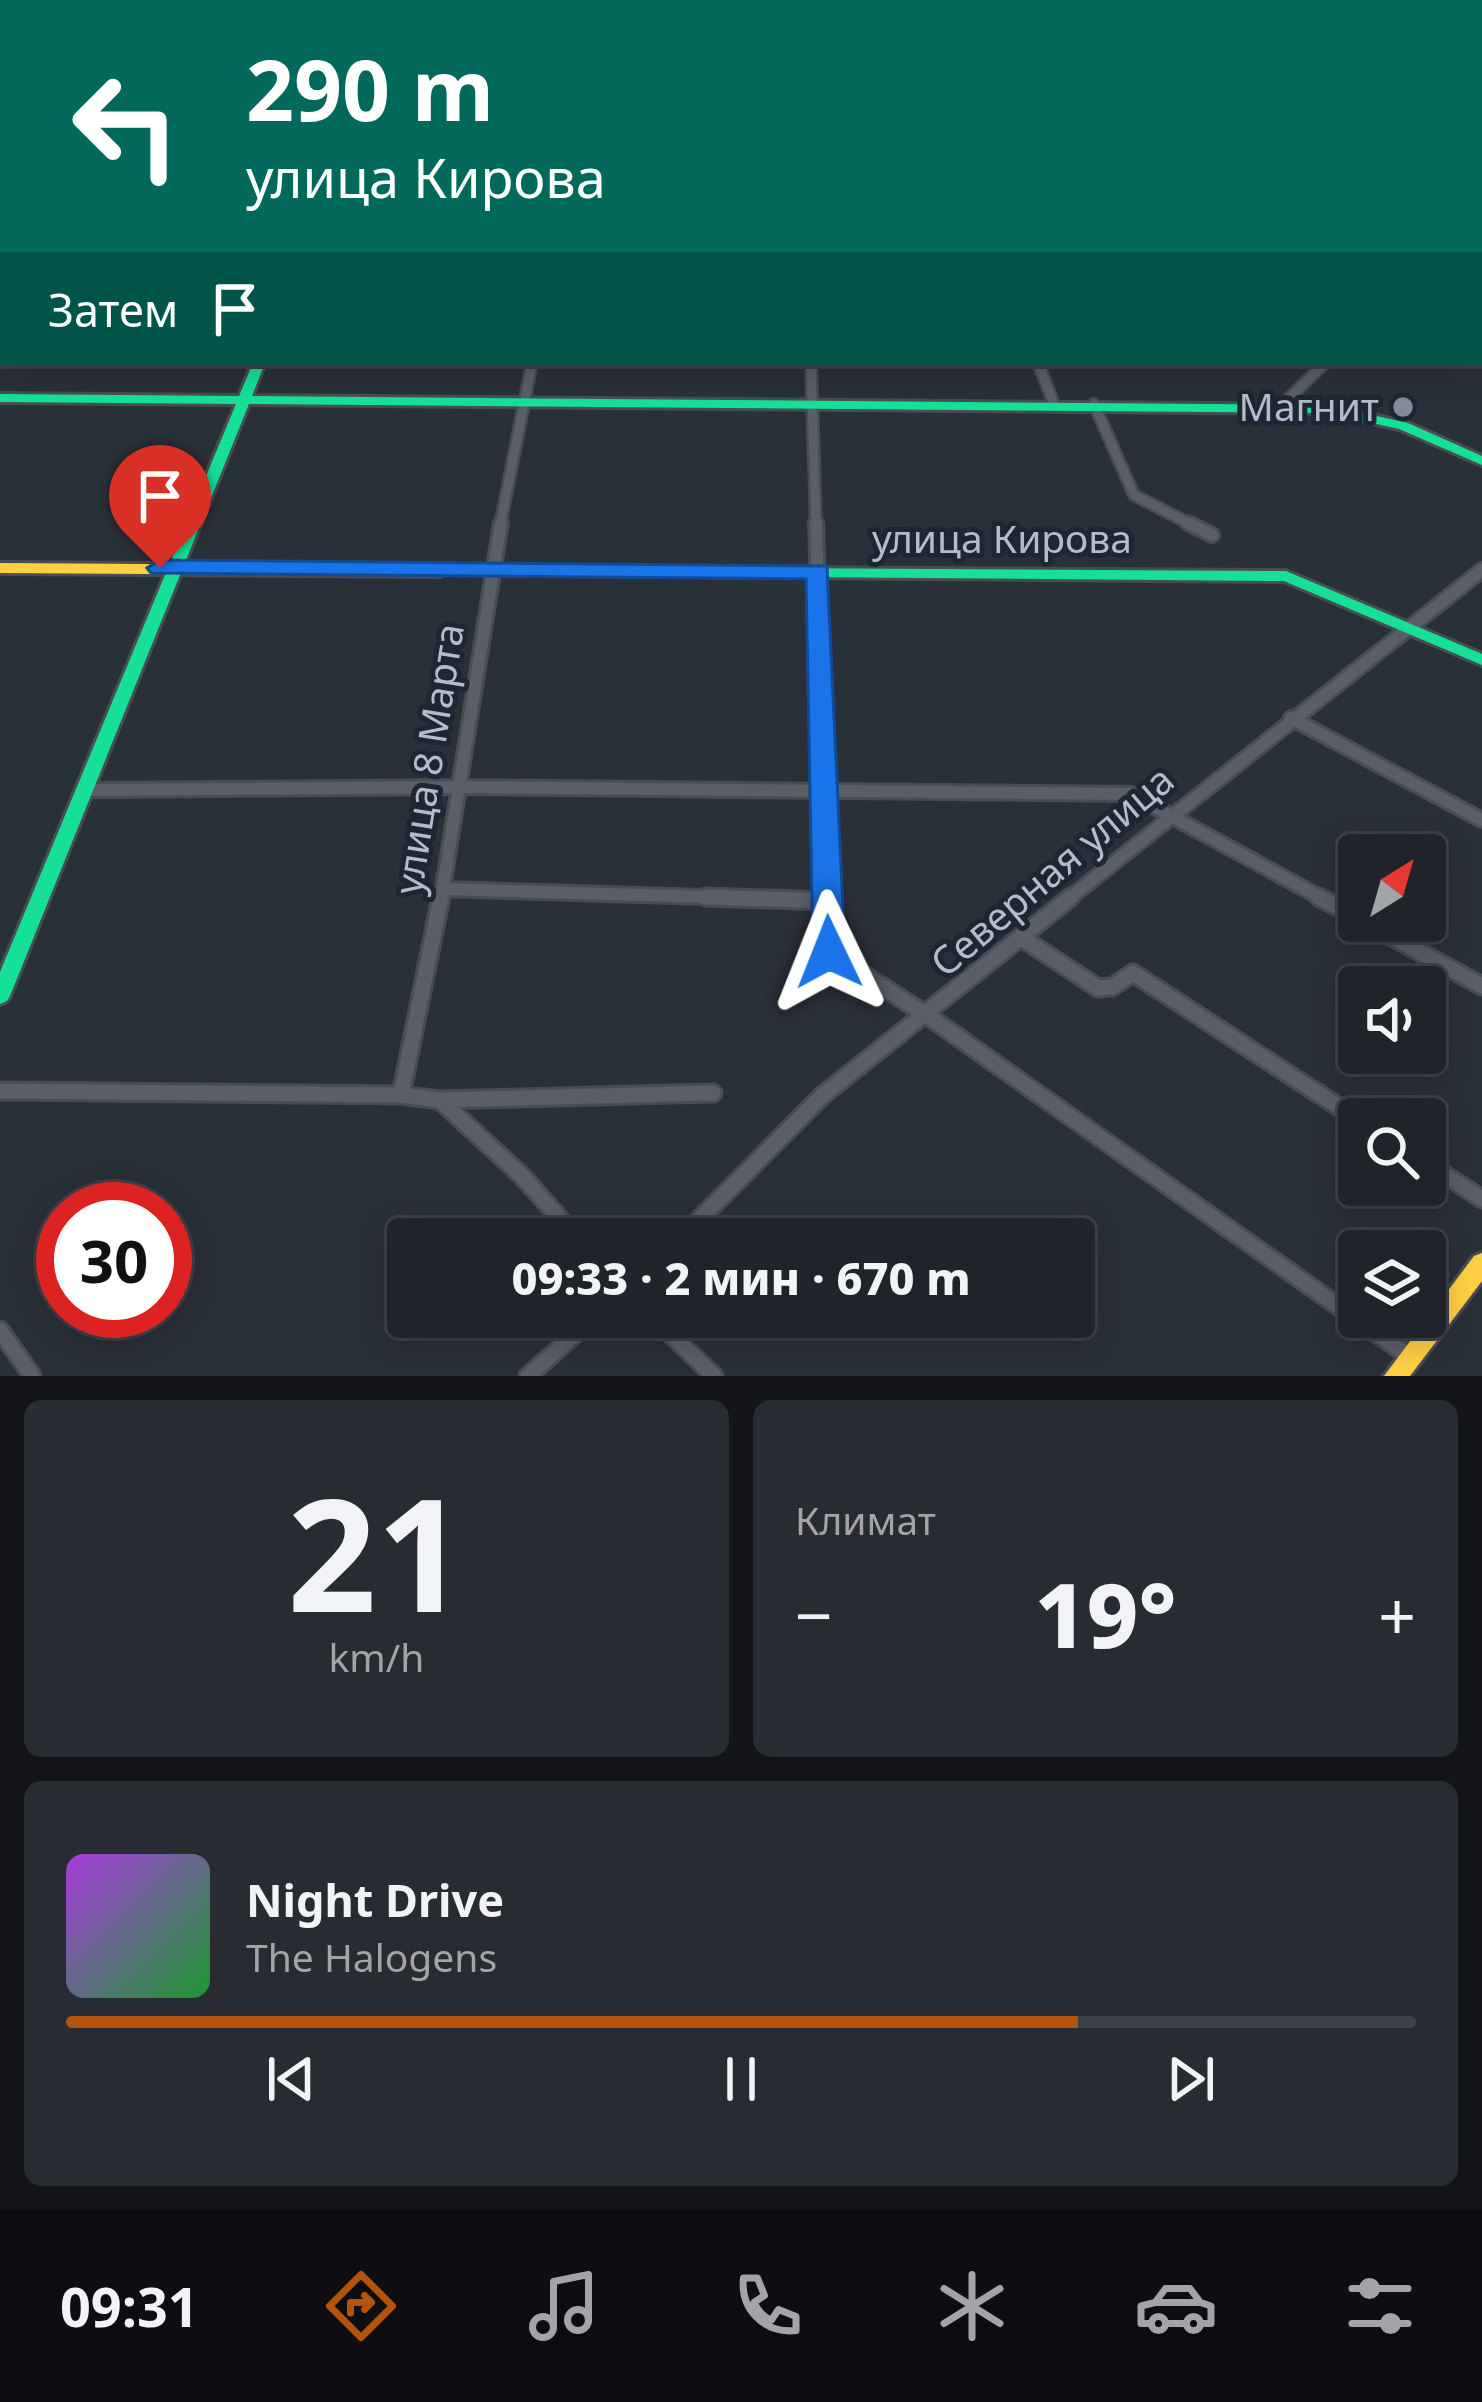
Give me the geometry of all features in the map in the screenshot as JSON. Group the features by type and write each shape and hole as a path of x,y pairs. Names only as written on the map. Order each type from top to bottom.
{"street":[{"path":"0,996 258,366"},
{"name":"улица 8 Марта","path":"401,1095 443,889 491,571 532,366"},
{"path":"812,366 829,952 928,1016 1410,1358"},
{"path":"1039,366 1054,404"},
{"path":"1280,407 1322,366"},
{"path":"0,398 1280,407 1366,415 1482,461"},
{"path":"1094,404 1133,495 1212,535"},
{"name":"улица Кирова","path":"0,568 1286,575 1482,660"},
{"name":"Северная улица","path":"701,1218 824,1095 1482,570"},
{"path":"1292,718 1482,820"},
{"path":"87,790 460,787 1130,794 1338,907"},
{"path":"443,889 827,902"},
{"path":"1022,938 1098,988 1112,987 1133,973 1338,1106"},
{"path":"1401,942 1482,986"},
{"path":"0,1091 401,1095 439,1100 712,1093"},
{"path":"439,1100 522,1176 559,1218"},
{"path":"1446,1176 1482,1199"},
{"path":"1396,1376 1482,1263"},
{"path":"0,1330 32,1376"},
{"path":"528,1376 571,1338"},
{"path":"674,1338 714,1376"}],"traffic: fast":[{"path":"0,996 258,366"},
{"path":"0,398 1328,409 1403,426 1482,461"},
{"path":"441,571 1286,576 1482,660"}],"traffic: slow":[{"path":"0,568 441,571"},
{"path":"1396,1376 1482,1263"}],"place":[{"name":"Магнит","path":"1403,407"}],"route":[{"path":"160,568 818,572 829,952"}]}
